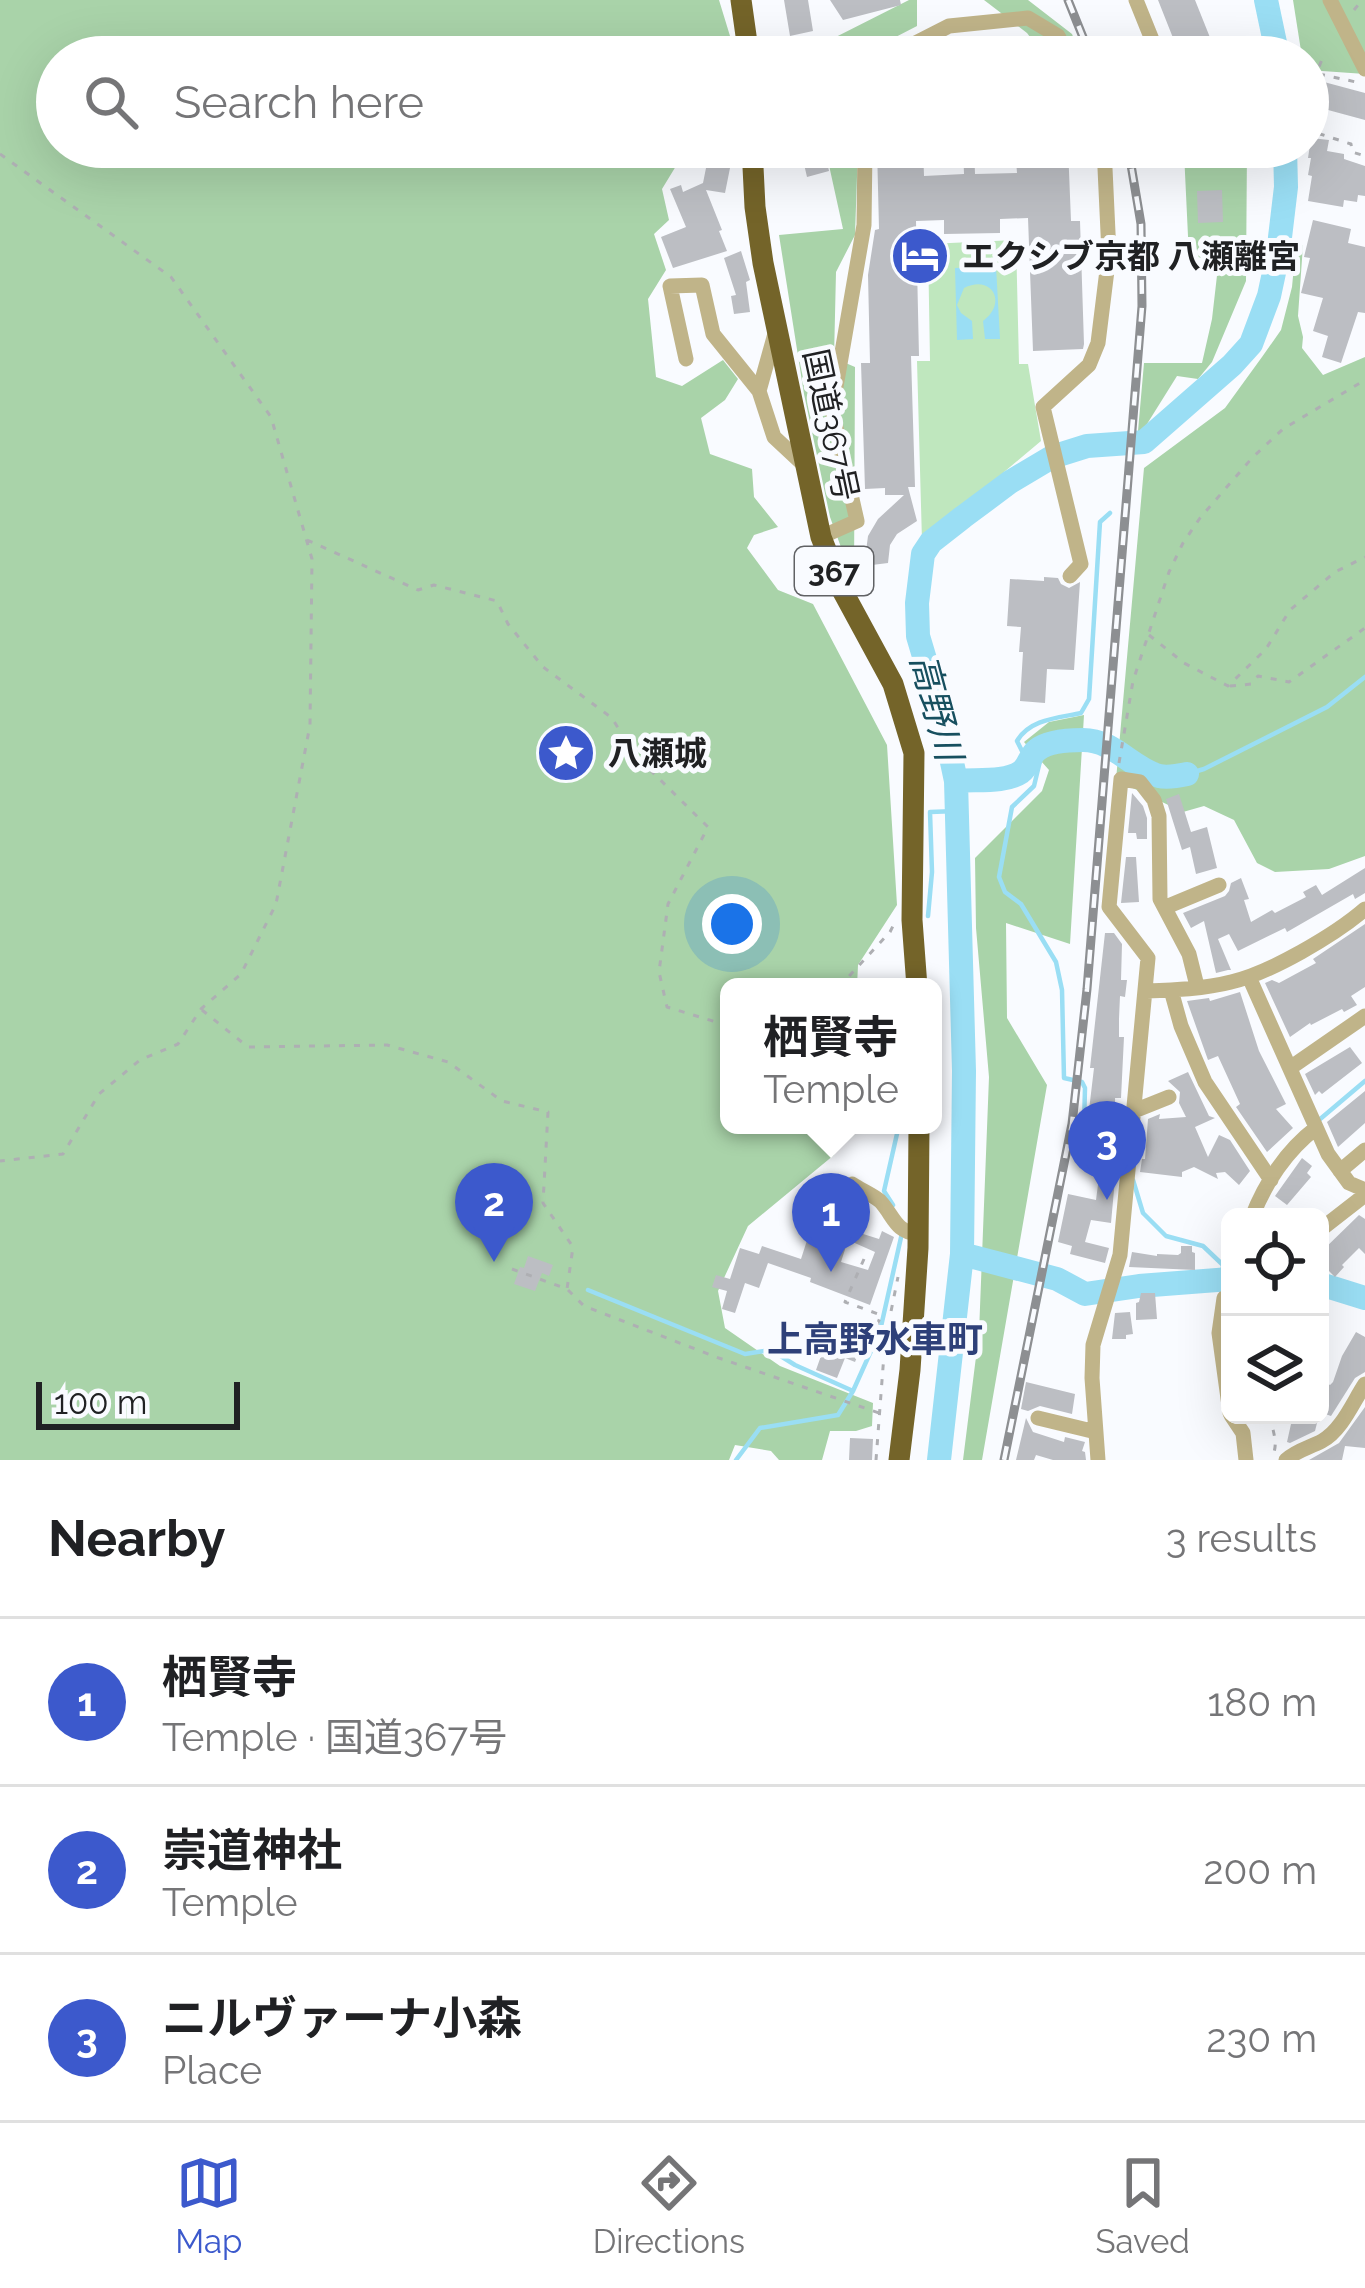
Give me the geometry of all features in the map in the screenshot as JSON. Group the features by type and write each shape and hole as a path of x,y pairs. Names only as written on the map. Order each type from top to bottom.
{"highway":[{"path":"741,0 746,36"},
{"name":"国道367号","path":"753,168 755,208 777,328 821,537 842,590 893,684 914,753 912,920 916,978"},
{"path":"899,1460 910,1370 919,1134"}],"street":[{"path":"1136,0 1151,36"},
{"path":"1330,0 1365,69"},
{"path":"929,36 949,26 1028,18 1058,36"},
{"path":"821,537 857,521 832,410 863,225 865,168"},
{"path":"1070,576 1081,564 1043,407 1089,365 1098,343 1109,254 1105,168"},
{"path":"686,359 670,286 703,285 713,334 759,391 774,437 806,467"},
{"path":"759,391 777,328"},
{"path":"1098,1460 1093,1345 1120,1255 1148,958 1109,907 1121,779 1140,782 1154,800 1159,816 1160,899 1189,954 1197,986"},
{"path":"1166,907 1219,885"},
{"path":"1145,992 1249,977 1334,935 1365,909"},
{"path":"1249,977 1328,1154 1349,1183 1365,1192 1329,1222"},
{"path":"1171,990 1205,1082 1268,1176"},
{"path":"1290,1068 1365,1016"},
{"path":"1134,1111 1168,1097"},
{"path":"1256,1208 1268,1176 1314,1123"},
{"path":"1340,1171 1365,1150"},
{"path":"833,1211 852,1184 880,1201 892,1222 907,1233 918,1234"},
{"path":"1221,1316 1221,1346"},
{"path":"1286,1460 1336,1430 1365,1384"},
{"path":"1038,1418 1096,1432"},
{"path":"1238,1424 1244,1433 1246,1460"}],"path":[{"path":"1353,11 1363,0"},
{"path":"1329,76 1365,83"},
{"path":"1329,137 1352,144 1352,152 1365,156"},
{"path":"0,154 171,277 271,417 312,559 310,725 276,904 241,974 201,1009 178,1044 140,1060 99,1094 63,1154 0,1161"},
{"path":"1119,761 1133,681 1168,572 1199,518 1283,429 1365,380"},
{"path":"307,540 418,590 434,585 496,601 543,668 612,718 634,754 708,827 668,904 659,972 667,1006 720,1023"},
{"path":"1228,686 1266,649 1290,610 1335,572 1365,556"},
{"path":"1148,634 1184,663 1228,686 1252,684 1258,676 1289,682 1365,628"},
{"path":"847,978 890,932 896,919"},
{"path":"201,1009 248,1047 387,1045 448,1062 502,1101 548,1112 543,1203 573,1247 566,1289"},
{"path":"864,1259 844,1302 880,1315 876,1460"},
{"path":"512,1269 566,1289 584,1306 904,1421"},
{"path":"880,1339 898,1276"},
{"path":"1271,1424 1277,1442 1272,1460"}],"green space":[{"path":"0,0 719,0 730,36 36,36 36,168 675,168 662,189 669,220 654,234 666,270 648,299 656,377 682,386 723,360 738,379 725,400 701,418 710,454 752,469 754,497 778,527 754,535 747,548 778,590 813,604 887,745 897,905 858,965 857,978 720,978 720,1134 839,1134 834,1155 748,1226 718,1291 725,1328 780,1366 873,1403 872,1426 830,1431 822,1460 779,1460 771,1451 735,1445 729,1460 0,1460"},
{"path":"917,0 917,26 898,36 838,36"},
{"path":"984,0 1028,0 1073,36 1027,33"},
{"path":"1293,0 1365,0 1365,74 1329,71 1329,36 1299,36"},
{"path":"830,168 857,168 855,235 836,272 834,358 855,367 854,583 830,517 804,394 779,235 843,229"},
{"path":"1185,168 1247,168 1246,281 1212,362 1198,379 1177,376 1142,432 1138,431 1144,363 1202,363 1219,258 1189,257"},
{"path":"1016,240 1019,364 1028,364 1041,441 922,541 917,361 930,361 928,244"},
{"path":"1296,245 1303,245 1298,316 1302,348 1323,375 1365,357 1365,856 1329,869 1275,872 1257,863 1234,820 1204,806 1183,812 1116,780 1144,468 1225,408 1281,330"},
{"path":"1084,715 1070,944 1006,923 1007,1018 1047,1085 982,1460 963,1460 979,1333 989,1077 975,858 1042,791 1049,770 1024,742 1049,722"}],"water":[{"path":"996,266 1000,339 985,339 983,321 995,306 993,292 974,285 964,288 957,305 972,321 973,339 957,340 955,268"}],"building":[{"path":"784,0 808,0 813,31 790,36"},
{"path":"830,0 900,0 901,5 843,20"},
{"path":"1158,0 1195,0 1209,36 1172,36"},
{"path":"1329,83 1365,93 1365,120 1329,110"},
{"path":"1329,151 1344,154 1344,159 1365,166 1365,196 1358,195 1357,202 1344,200 1343,207 1308,201 1312,176 1309,168 1329,168"},
{"path":"706,168 730,168 725,193 706,190 727,251 673,268 661,237 686,227 670,189 681,185 683,192 703,183"},
{"path":"805,168 828,168 829,171 807,177"},
{"path":"878,168 924,168 924,176 964,174 964,168 975,168 975,174 1069,168 1071,221 1080,221 1084,344 1083,349 1033,351 1028,218 1000,219 1000,233 944,234 944,220 916,221 919,356 911,356 915,487 908,487 917,521 897,534 888,563 864,566 868,536 878,519 904,495 885,495 885,488 865,489 861,363 870,363 868,275 875,230 879,229"},
{"path":"1222,190 1223,222 1198,223 1197,191"},
{"path":"1313,220 1351,229 1348,243 1365,247 1365,313 1358,312 1341,363 1322,357 1328,336 1313,331 1323,298 1301,293"},
{"path":"741,251 750,280 746,282 750,312 734,314 731,296 736,295 724,258"},
{"path":"1044,577 1058,578 1069,588 1080,582 1074,670 1047,669 1045,703 1020,701 1021,627 1007,626 1010,579 1044,581"},
{"path":"1132,793 1147,818 1147,839 1128,833"},
{"path":"1179,794 1191,832 1207,827 1217,868 1196,874 1190,847 1182,850 1166,799"},
{"path":"1126,857 1136,857 1139,902 1121,903"},
{"path":"1365,868 1365,893 1355,899 1353,894 1287,932 1285,928 1238,951 1229,934 1218,939 1231,970 1216,973 1204,921 1191,928 1183,913 1225,896 1231,883 1241,878 1251,922 1306,897 1303,892 1316,885 1322,895"},
{"path":"1365,924 1365,987 1351,996 1357,1005 1310,1023 1290,1037 1265,983 1279,983 1316,963 1313,959"},
{"path":"1105,933 1114,933 1122,944 1121,980 1127,980 1125,997 1120,996 1119,1037 1124,1037 1121,1098 1115,1098 1118,1150 1102,1147 1104,1125 1087,1127"},
{"path":"1240,992 1259,1051 1286,1104 1276,1109 1293,1128 1267,1152 1236,1107 1240,1104 1218,1056 1208,1060 1187,1001 1210,1001"},
{"path":"1350,1047 1362,1063 1315,1095 1305,1074"},
{"path":"1188,1072 1209,1116 1215,1118 1195,1127 1208,1157 1219,1135 1230,1140 1250,1171 1239,1185 1225,1172 1216,1173 1218,1179 1194,1167 1182,1172 1182,1177 1140,1172 1148,1119 1160,1114 1159,1119 1186,1117 1180,1092 1168,1081"},
{"path":"1365,1091 1365,1123 1338,1147 1327,1122"},
{"path":"1302,1158 1312,1166 1307,1173 1311,1177 1287,1205 1275,1196"},
{"path":"1099,1177 1115,1179 1111,1223 1091,1220 1085,1242 1109,1248 1105,1263 1070,1254 1072,1246 1058,1242 1068,1194 1096,1200"},
{"path":"1359,1215 1365,1219 1365,1254 1359,1248 1335,1277 1329,1271 1329,1244"},
{"path":"823,1217 879,1239 882,1231 894,1237 870,1305 768,1263 759,1288 745,1283 735,1313 722,1309 727,1291 712,1287 716,1275 730,1279 740,1248 759,1254 762,1246 801,1259 810,1231 817,1233","holes":["848,1240 875,1252 868,1270 841,1262"]},
{"path":"1181,1246 1192,1246 1195,1270 1129,1267 1132,1252 1178,1255"},
{"path":"528,1256 553,1265 549,1276 542,1273 535,1291 514,1284"},
{"path":"1141,1293 1155,1293 1157,1319 1136,1320"},
{"path":"1130,1312 1133,1334 1112,1339 1115,1313"},
{"path":"845,1327 866,1335 855,1362 845,1358 837,1378 816,1370 822,1353 833,1357"},
{"path":"1356,1332 1365,1337 1365,1372 1355,1378 1331,1416 1329,1384"},
{"path":"1026,1382 1075,1394 1072,1414 1040,1406 1021,1409"},
{"path":"1365,1407 1365,1448 1345,1446 1342,1460 1309,1460 1339,1443"},
{"path":"1026,1418 1033,1432 1064,1442 1065,1437 1085,1442 1086,1460 1036,1455 1034,1460 1016,1460"},
{"path":"1291,1424 1317,1424 1315,1431 1287,1442"},
{"path":"850,1438 873,1439 872,1460 849,1460"}],"waterway":[{"name":"高野川","path":"1266,0 1274,36"},
{"name":"高野川","path":"939,1460 962,1254 964,1071 956,781 918,636 923,554 963,517 1052,457 1087,446 1144,442 1232,365 1251,344 1269,296 1286,168"},
{"path":"1110,513 1100,522 1089,699 1081,713 1037,724 1017,741 1022,751 1040,761 1034,786 1012,807 999,877 1056,962 1062,990 1064,1078 1082,1082 1085,1088 1084,1125 1093,1135 1095,1153 1119,1159"},
{"path":"1187,774 1327,707 1365,677"},
{"path":"956,781 1014,775 1042,747 1078,740 1104,744 1159,776 1187,774"},
{"path":"928,916 930,812 957,811"},
{"path":"1319,1120 1365,1081"},
{"path":"893,1205 884,1191 897,1134"},
{"path":"1133,1180 1143,1213 1166,1236 1203,1246 1221,1263"},
{"path":"736,1460 760,1428 838,1415 880,1331 902,1233"},
{"path":"962,1254 1057,1279 1085,1294 1221,1280"},
{"path":"1329,1287 1365,1298"},
{"path":"588,1290 745,1354 771,1350 853,1391"}],"railway":[{"path":"1068,0 1083,36"},
{"path":"1004,1460 1072,1124 1087,989 1142,306 1141,224 1132,168"}],"place":[{"name":"エクシブ京都 八瀬離宮","path":"920,256"},
{"name":"八瀬城","path":"566,753"},
{"name":"ニルヴァーナ小森","path":"1107,1200"},
{"name":"崇道神社","path":"494,1262"},
{"name":"栖賢寺","path":"831,1272"}],"district":[{"name":"上高野水車町","path":"875,1339"}]}
